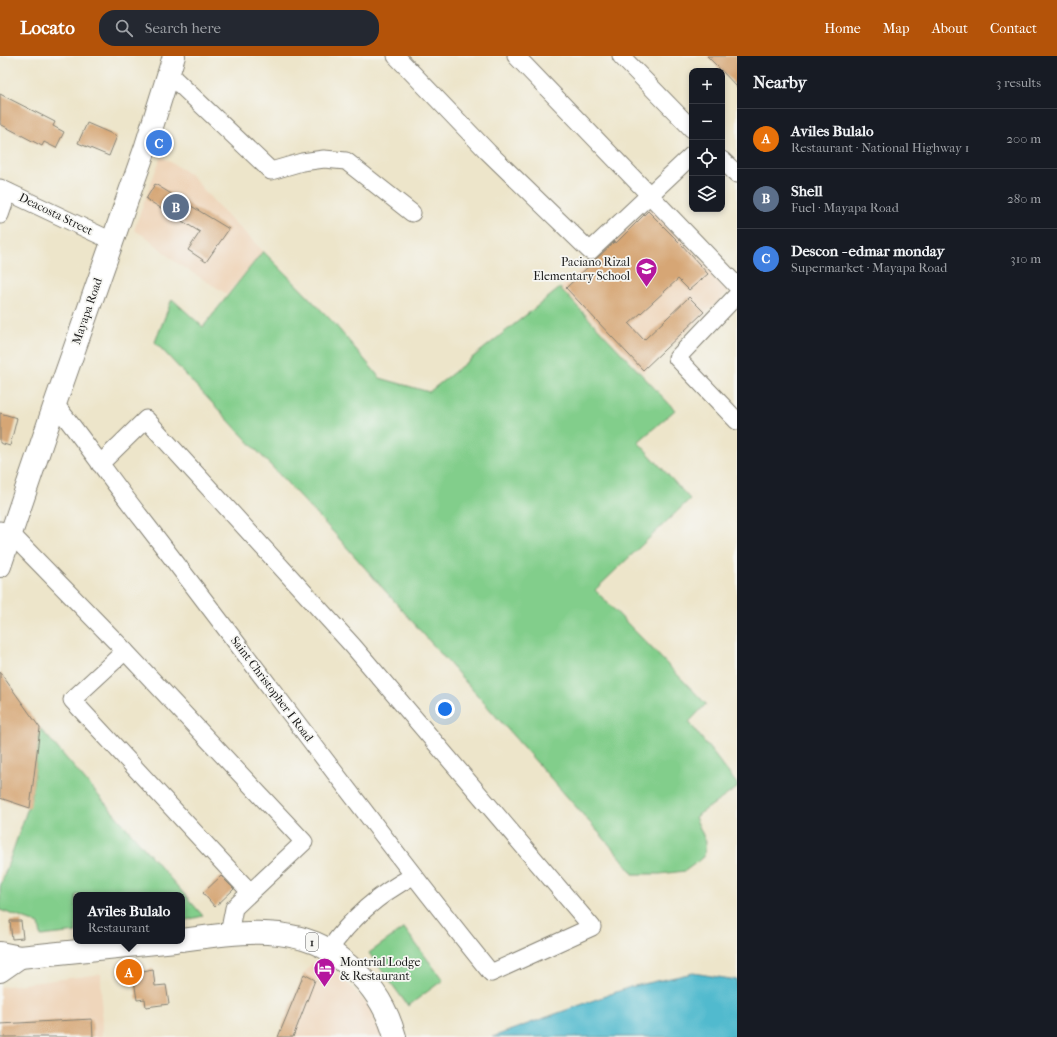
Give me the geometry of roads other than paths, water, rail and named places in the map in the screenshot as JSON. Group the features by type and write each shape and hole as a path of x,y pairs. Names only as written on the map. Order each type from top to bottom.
{"main road":[{"name":"Mayapa Road","path":"0,566 5,532 55,404 145,149 171,65"},
{"name":"1","path":"185,940 228,934 278,934 302,939 329,950 361,975 390,1018 396,1037"},
{"path":"0,971 10,955 140,944"}],"street":[{"path":"396,56 488,152 590,250 689,158"},
{"path":"516,56 737,286"},
{"path":"621,56 689,126"},
{"path":"171,65 271,171 302,162 324,159 346,161 412,212"},
{"path":"725,163 737,174"},
{"path":"0,215 4,190"},
{"name":"Deacosta Street","path":"4,190 112,241"},
{"path":"737,295 677,358 737,421"},
{"name":"Saint Christopher I Road","path":"55,404 100,464 254,663 413,876 491,973 592,927 353,646 146,420 100,464"},
{"path":"5,532 125,651 304,842 234,908 228,934"},
{"path":"125,651 72,700 250,892"},
{"path":"329,950 343,930 368,906 392,888 413,876"}],"water":[{"path":"693,973 737,980 737,1037 492,1037 630,987"}],"place":[{"name":"Descon - edmar monday","path":"159,143"},
{"name":"Shell","path":"176,207"},
{"name":"Paciano Rizal Elementary School","path":"646,288"},
{"name":"Aviles Bulalo","path":"129,972"},
{"name":"Montrial Lodge & Restaurant","path":"325,988"}]}
